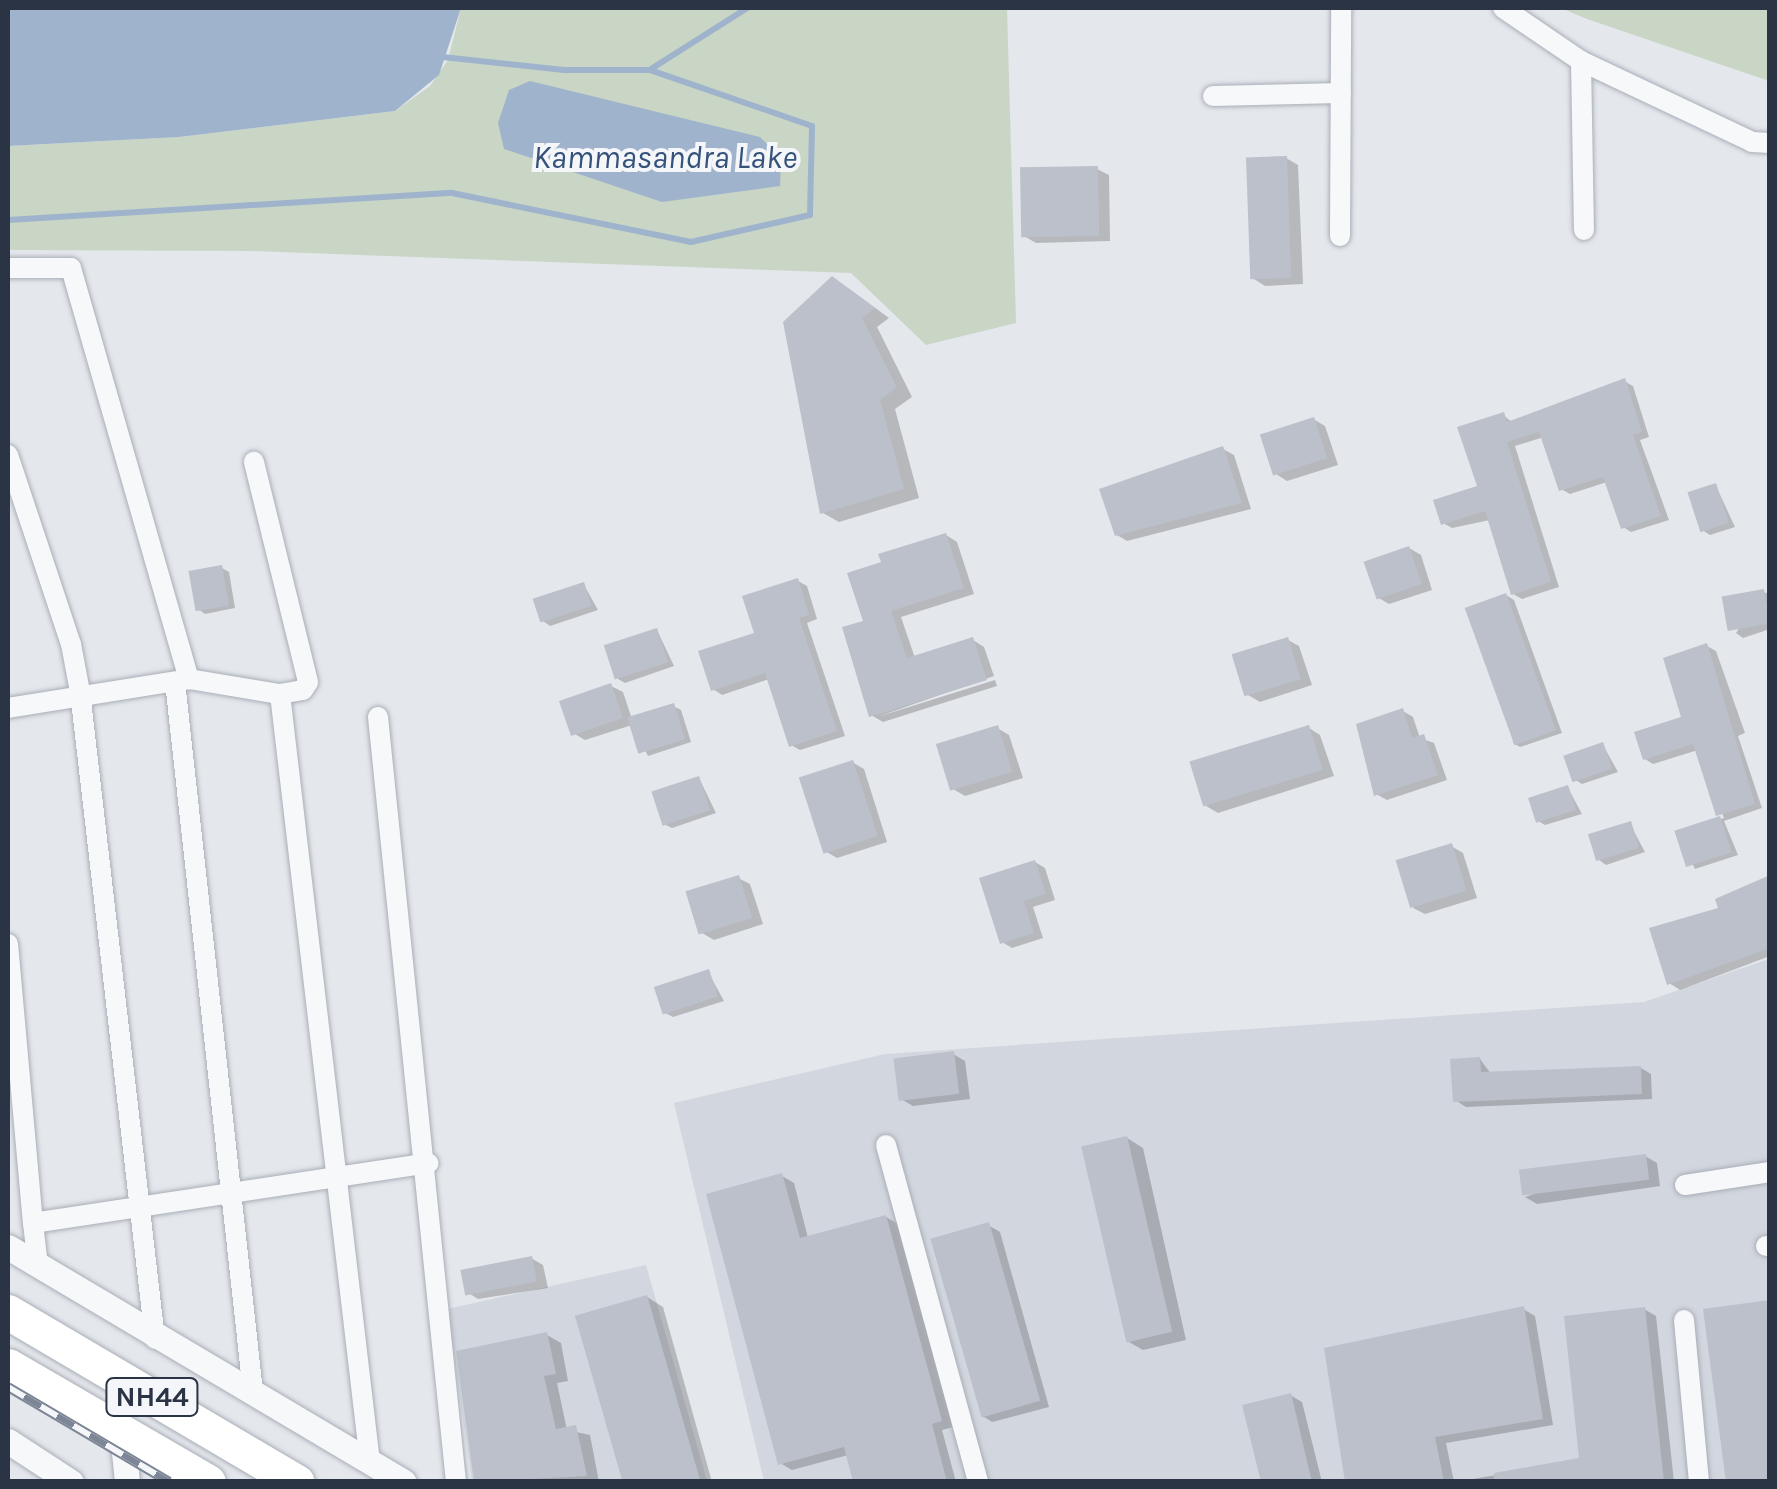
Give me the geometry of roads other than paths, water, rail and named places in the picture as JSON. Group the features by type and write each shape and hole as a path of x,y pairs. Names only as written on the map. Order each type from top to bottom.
{"highway":[{"name":"NH44","path":"8,1312 297,1482"},
{"name":"NH44","path":"8,1366 208,1482"}],"street":[{"path":"1340,236 1341,8"},
{"path":"1503,8 1581,62 1752,142 1770,143"},
{"path":"1581,62 1584,230"},
{"path":"1213,96 1340,93"},
{"path":"8,268 71,268 182,680 253,1392"},
{"path":"8,455 71,644 80,692 155,1339"},
{"path":"8,708 80,692 182,680 280,694 303,690 308,682 254,462"},
{"path":"280,694 332,1176 370,1462"},
{"path":"378,716 428,1163 456,1482"},
{"path":"8,944 38,1266"},
{"path":"886,1145 978,1482"},
{"path":"32,1223 233,1196 332,1176 428,1163"},
{"path":"1685,1184 1770,1172"},
{"path":"8,1247 155,1339 253,1392 402,1482"},
{"path":"1684,1320 1698,1482"},
{"path":"122,1432 127,1482"},
{"path":"8,1441 71,1482"}],"water":[{"path":"8,8 461,8 439,75 395,111 179,137 8,146"},
{"name":"Kammasandra Lake","path":"530,81 760,137 781,158 780,186 662,202 504,149 498,123 509,90"}],"waterway":[{"path":"651,69 747,8"},
{"path":"8,220 452,193 691,242 810,215 812,126 650,70 564,70 443,57"}],"railway":[{"path":"8,1387 169,1482"}]}
